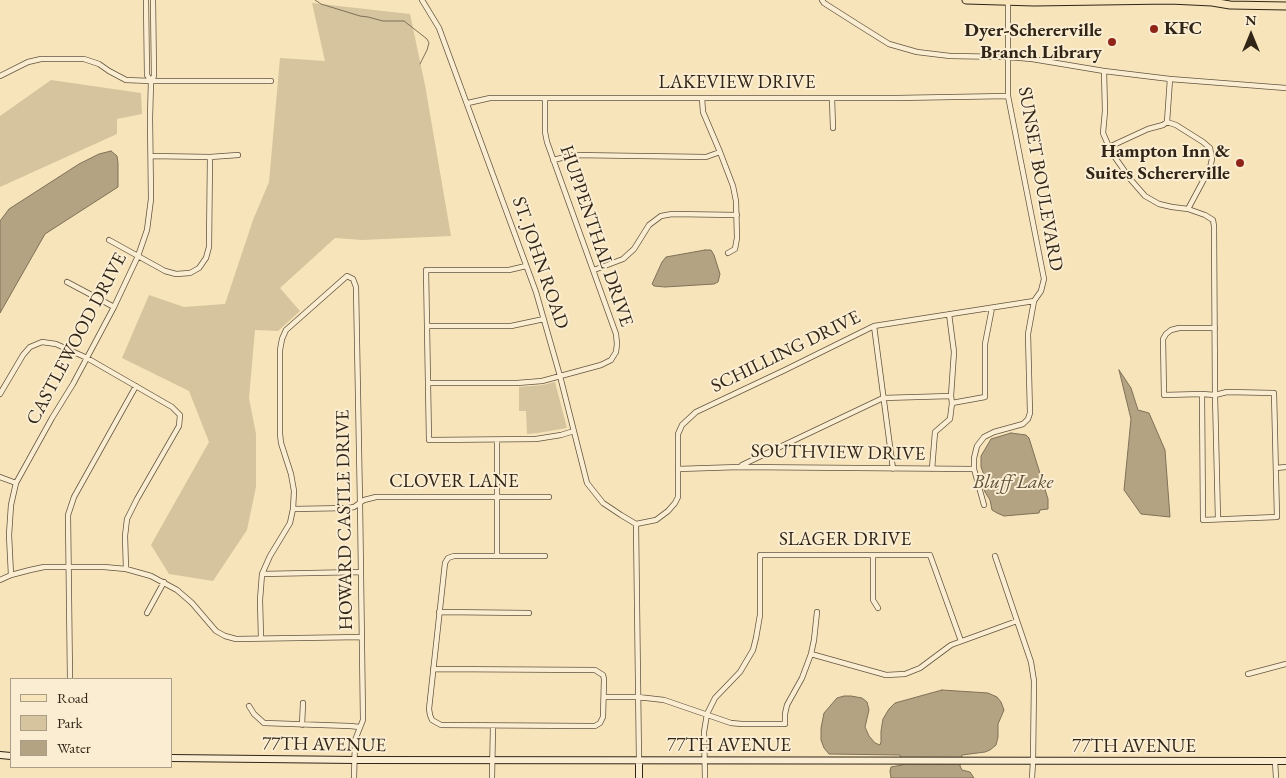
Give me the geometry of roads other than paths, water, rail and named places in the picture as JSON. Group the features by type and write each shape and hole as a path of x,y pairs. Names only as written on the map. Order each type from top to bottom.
{"main road":[{"path":"966,0 1170,0 1212,1 1230,5 1286,6"}],"street":[{"name":"CASTLEWOOD DRIVE","path":"146,0 147,75 151,81"},
{"name":"CASTLEWOOD DRIVE","path":"11,575 9,535 11,505 16,483 73,384 114,307 138,256 147,230 151,199 150,118 151,81 154,76 153,0"},
{"name":"ST. JOHN ROAD","path":"422,0 439,28 526,266 544,319 587,483 603,503 636,524"},
{"path":"822,0 889,44 917,52 950,56 1032,59 1104,71 1170,79 1286,88"},
{"name":"SUNSET BOULEVARD","path":"974,469 977,446 984,437 994,432 1023,424 1028,419 1030,413 1028,341 1034,301 1041,291 1044,279 1008,96 1008,1"},
{"path":"0,76 28,62 41,59 84,59 99,64 126,80 271,81"},
{"path":"1104,71 1106,111 1103,133 1114,156 1131,180 1145,196 1159,204 1188,209 1213,220 1218,519"},
{"path":"1167,122 1170,79"},
{"name":"LAKEVIEW DRIVE","path":"468,103 490,98 897,98 1008,96"},
{"name":"HUPPENTHAL DRIVE","path":"428,383 517,383 542,381 601,365 611,360 616,352 616,334 553,160 545,132 545,98"},
{"path":"702,98 703,112 733,186 737,215 737,238 736,249 728,253"},
{"path":"832,98 833,128"},
{"path":"1109,147 1167,122"},
{"path":"1167,122 1176,125 1210,148 1212,159 1210,168 1188,209"},
{"path":"553,160 574,155 706,157 720,152"},
{"path":"151,156 238,156"},
{"path":"109,240 166,271 176,274 190,274 199,268 206,258 209,247 210,156"},
{"path":"594,270 623,259 634,249 649,225 661,216 672,214 737,215"},
{"path":"526,266 509,270 426,270 429,440 536,439 574,431"},
{"name":"HOWARD CASTLE DRIVE","path":"293,509 294,490 280,434 280,350 282,339 286,330 347,276 353,279 356,288 362,636 362,720 355,740 354,778"},
{"path":"67,282 114,307"},
{"name":"SCHILLING DRIVE","path":"636,524 656,520 676,503 678,497 678,434 682,425 696,412 874,326 1034,301"},
{"path":"952,403 985,398 985,344 992,308"},
{"path":"932,469 935,432 950,419 952,403 954,352 949,314"},
{"path":"427,326 511,326 544,319"},
{"path":"874,326 893,469"},
{"path":"1202,394 1203,520 1277,518 1274,393 1227,392 1164,395 1163,338 1166,334 1171,330 1179,328 1215,328"},
{"path":"0,394 23,355 30,347 42,342 56,344 87,358 172,407 180,415 179,426 127,519 125,536 126,569"},
{"path":"70,678 68,516 74,497 136,386"},
{"path":"739,467 883,398 951,396"},
{"path":"497,440 497,555"},
{"name":"SOUTHVIEW DRIVE","path":"678,469 739,467 974,469"},
{"path":"1276,468 1286,468"},
{"path":"974,469 984,505"},
{"path":"0,477 16,483"},
{"name":"CLOVER LANE","path":"293,509 348,508 354,507 364,500 376,497 549,497"},
{"path":"261,638 260,600 262,574 270,556 290,523 293,509"},
{"path":"636,524 640,778"},
{"name":"SLAGER DRIVE","path":"707,714 715,698 740,672 752,650 760,615 760,555 930,556 961,641"},
{"path":"873,555 874,600 878,608"},
{"path":"433,669 595,670 604,679 603,717 600,723 594,726 441,725 432,720 430,715 429,709 433,669 439,612 445,562 448,558 454,556 545,556"},
{"path":"995,556 1029,652 1033,672 1032,778"},
{"path":"0,580 11,575 44,568 104,567 126,569 151,576 182,594 208,623 225,636 236,638 362,636"},
{"path":"262,574 360,572"},
{"path":"147,613 164,582"},
{"path":"439,612 529,613"},
{"path":"604,697 638,697 664,700 731,723 785,724 787,705 802,678 810,654 814,640 817,612"},
{"path":"810,654 886,675 906,674 920,668 945,649 961,641 1017,621"},
{"path":"1248,674 1286,664"},
{"path":"302,703 302,725"},
{"path":"249,706 254,714 264,723 360,727"},
{"path":"705,778 704,732 707,714"},
{"path":"492,778 493,726"},
{"name":"77TH AVENUE","path":"172,758 492,761 1286,761"},
{"path":"1275,762 1276,778"}],"water":[{"path":"111,151 117,156 118,187 45,234 0,313 0,221 9,209 79,164 99,154"},
{"path":"711,250 714,255 720,274 718,282 714,284 665,287 652,284 666,257"},
{"path":"1119,370 1131,388 1138,410 1149,413 1165,450 1170,517 1141,514 1124,490 1131,419"},
{"name":"Bluff Lake","path":"1011,433 1026,435 1029,438 1048,499 1048,509 1040,510 1039,513 1004,516 997,513 992,510 990,500 982,484 984,475 981,467 981,456 991,439"},
{"path":"942,690 988,693 997,697 1004,710 998,724 996,745 985,752 962,755 960,766 962,770 970,772 974,778 891,778 891,767 902,765 900,755 829,754 824,748 821,740 821,728 824,713 837,698 851,696 862,698 867,702 869,710 865,727 869,736 875,743 880,745 883,719 895,703"}],"waterway":[{"path":"315,0 321,4 360,16 383,21 404,21 427,39 429,43 420,64"}],"place":[{"name":"KFC","path":"1154,29"},
{"name":"Dyer-Schererville Branch Library","path":"1112,42"},
{"name":"Hampton Inn & Suites Schererville","path":"1240,163"}]}
